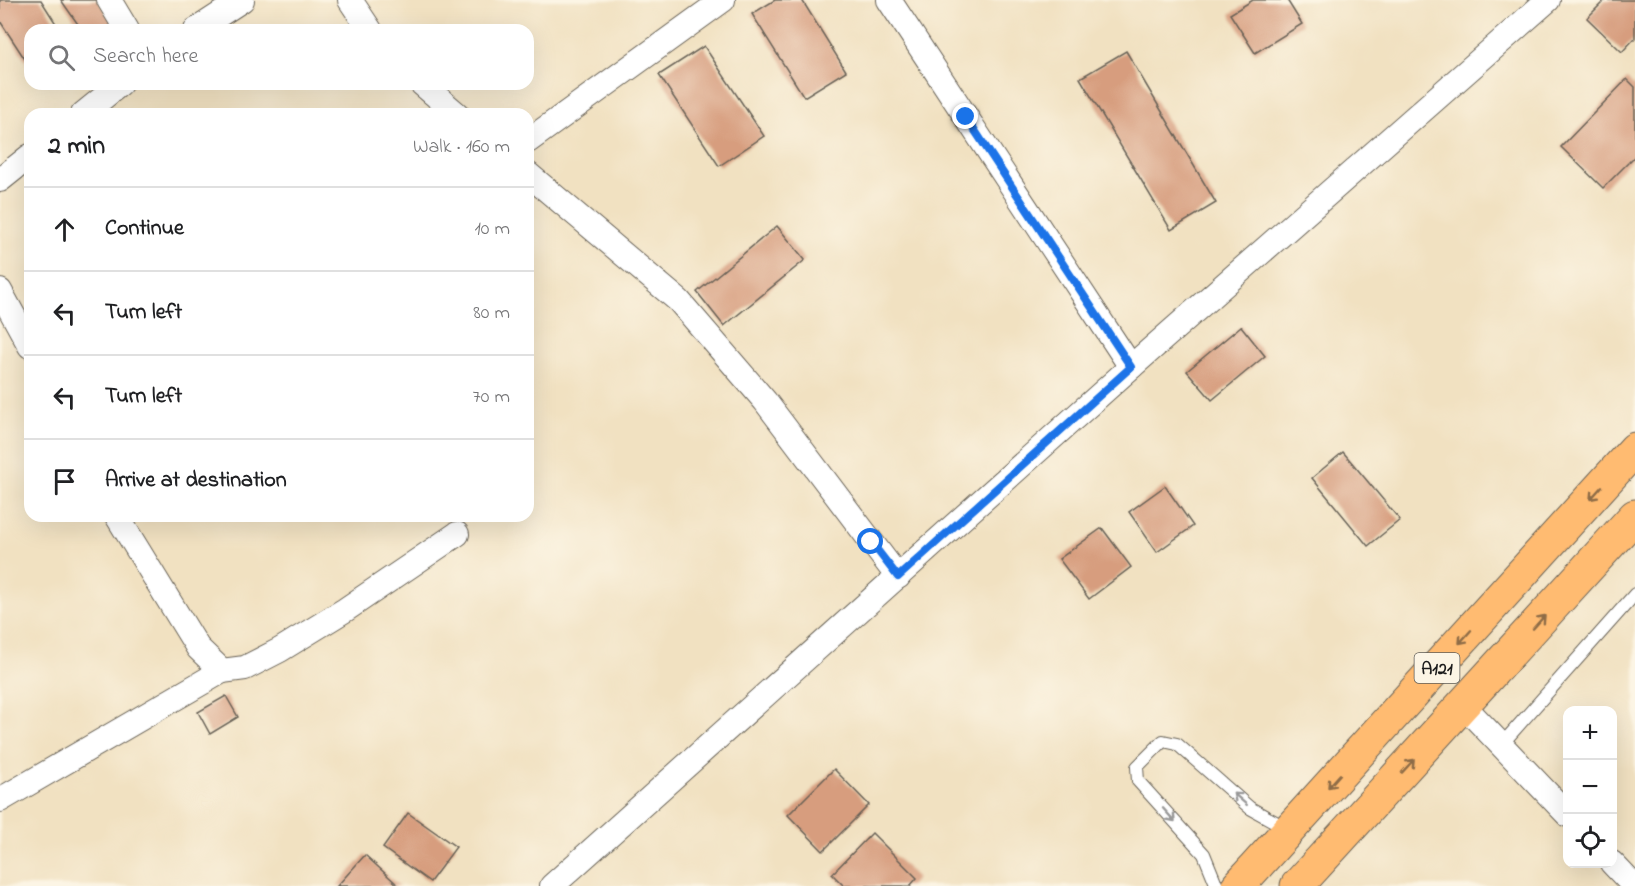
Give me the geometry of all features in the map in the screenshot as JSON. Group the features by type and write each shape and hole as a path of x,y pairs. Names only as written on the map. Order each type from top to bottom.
{"highway":[{"name":"A121","path":"1238,886 1635,449"},
{"name":"A121","path":"1297,886 1635,516"}],"street":[{"path":"109,0 123,24"},
{"path":"205,24 242,0"},
{"path":"350,0 366,24"},
{"path":"534,137 723,0"},
{"path":"889,0 1131,367"},
{"path":"552,886 1131,367 1548,0"},
{"path":"90,108 113,90"},
{"path":"429,90 450,108"},
{"path":"0,180 24,161"},
{"path":"534,179 679,301 765,401 898,577"},
{"path":"0,291 24,335"},
{"path":"121,522 198,648 222,671"},
{"path":"0,800 222,671 245,668 280,650 345,610 458,534"},
{"path":"1463,705 1567,814"},
{"path":"1617,868 1634,886"}],"lane":[{"path":"1501,745 1635,594"},
{"path":"1217,886 1204,854 1138,781 1137,766 1163,741 1177,744 1250,808 1290,830"}],"building":[{"path":"0,0 41,0 56,24 24,24 24,58 0,21"},
{"path":"61,0 98,0 114,24 78,24"},
{"path":"775,0 802,0 846,71 804,97 752,14"},
{"path":"1253,0 1287,0 1302,24 1255,53 1230,14"},
{"path":"1605,0 1635,0 1635,38 1622,52 1587,18"},
{"path":"704,46 764,136 719,166 659,75"},
{"path":"1126,51 1216,203 1171,230 1080,78"},
{"path":"1627,79 1635,87 1635,156 1603,188 1561,147"},
{"path":"777,226 805,260 724,326 697,292"},
{"path":"1241,326 1265,356 1212,400 1187,371"},
{"path":"1343,452 1400,520 1368,546 1312,478"},
{"path":"1165,486 1193,526 1157,552 1129,512"},
{"path":"1102,528 1131,567 1089,599 1059,559"},
{"path":"226,696 238,717 210,734 198,712"},
{"path":"834,769 869,805 823,851 788,815"},
{"path":"408,813 456,847 430,882 383,848"},
{"path":"872,833 917,878 910,886 844,886 832,874"},
{"path":"365,855 399,886 337,886"}],"route":[{"path":"871,542 898,577 1131,367 966,117"}]}
